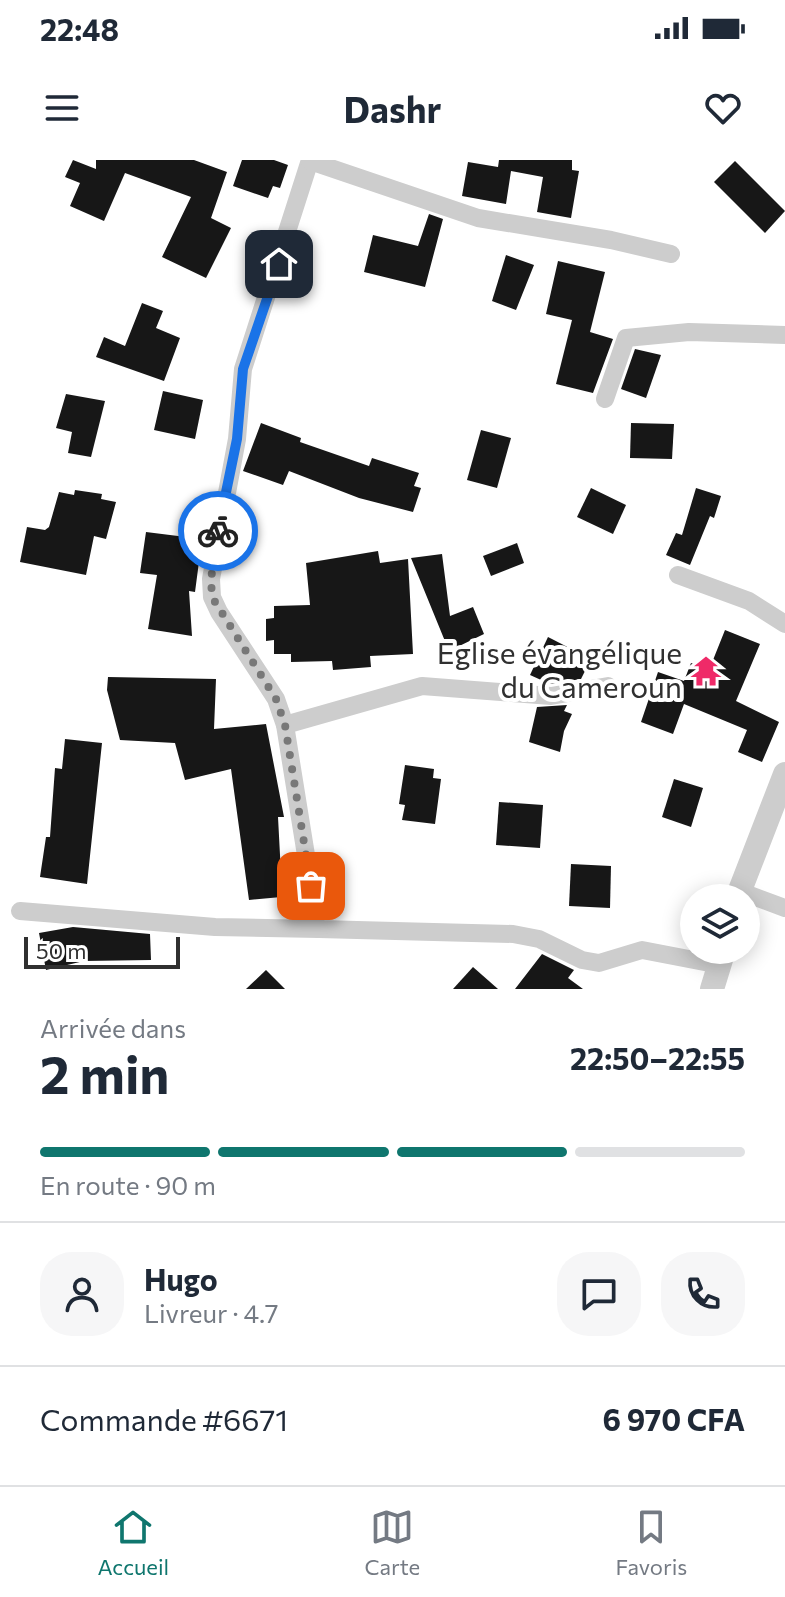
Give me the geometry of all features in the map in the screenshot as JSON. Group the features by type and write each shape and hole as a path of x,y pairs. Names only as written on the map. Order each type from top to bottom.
{"street":[{"path":"319,929 312,916 311,886 285,725 276,699 219,612 212,597 211,579 237,439 243,369 310,160 478,218 611,240 671,254"},
{"path":"605,399 626,338 689,332 785,335"},
{"path":"678,575 749,601 785,624"},
{"path":"285,725 422,686 551,696 608,686"},
{"path":"742,884 785,774"},
{"path":"760,901 785,908"},
{"path":"20,911 215,927 513,934 539,939 582,960 599,963 642,950 680,954"},
{"path":"712,989 720,964"}],"building":[{"path":"73,160 96,169 96,160 194,160 227,172 211,218 231,228 206,278 162,257 191,197 125,173 104,221 70,206 80,183 65,177"},
{"path":"242,160 274,160 288,165 280,188 273,186 268,198 233,186"},
{"path":"499,160 572,160 572,170 579,171 571,218 537,212 543,177 511,171 506,204 462,196 468,162 498,167"},
{"path":"735,161 785,211 765,233 714,182"},
{"path":"429,214 443,219 425,287 364,272 373,235 418,246"},
{"path":"506,255 534,265 516,310 492,301"},
{"path":"558,261 605,272 590,332 613,339 593,393 556,384 572,320 546,314"},
{"path":"142,303 163,311 156,328 180,338 164,381 96,357 104,337 125,346"},
{"path":"635,349 661,355 646,398 621,389"},
{"path":"163,391 203,400 195,439 154,430"},
{"path":"66,394 105,401 91,457 68,453 72,432 56,428"},
{"path":"261,423 301,438 300,442 369,466 372,458 419,473 414,486 421,488 413,512 359,498 289,471 283,485 243,471"},
{"path":"631,423 674,424 672,459 630,458"},
{"path":"481,430 511,438 497,488 467,480"},
{"path":"591,488 626,505 613,534 577,517"},
{"path":"696,488 721,496 714,518 710,516 690,565 666,555 676,533 682,535"},
{"path":"75,490 102,494 101,499 116,502 106,539 94,536 86,575 20,562 27,527 45,530 49,527 59,492 74,495"},
{"path":"146,532 202,539 195,592 189,591 192,636 148,629 157,575 140,573"},
{"path":"517,543 524,563 491,576 483,556"},
{"path":"378,551 380,563 408,559 413,654 370,656 371,667 333,670 332,661 291,662 291,654 274,654 274,640 266,641 266,619 274,618 274,606 310,605 306,563"},
{"path":"442,554 450,616 473,607 484,634 449,651 411,558"},
{"path":"725,630 760,644 736,701 779,722 762,762 738,752 747,730 684,704 673,734 641,722 658,672 684,681 691,663 709,670"},
{"path":"548,637 591,659 581,679 550,684 530,675"},
{"path":"108,677 216,679 214,729 266,724 284,817 278,817 281,874 289,873 292,896 249,900 231,769 185,780 175,743 120,740 107,690"},
{"path":"567,705 564,711 572,714 564,731 560,752 529,742 537,707"},
{"path":"65,739 102,743 87,884 40,877 46,837 50,837 55,768 62,769"},
{"path":"405,765 434,769 433,778 441,779 435,824 402,820 405,805 399,804"},
{"path":"674,779 703,788 691,827 662,817"},
{"path":"499,802 543,805 540,848 496,845"},
{"path":"571,864 611,866 610,908 569,906"},
{"path":"73,927 150,934 151,960 84,961 46,970 39,933"},
{"path":"542,954 574,970 568,978 583,989 515,989"},
{"path":"473,967 498,989 453,989"},
{"path":"266,970 285,989 246,989"}],"way so far":[{"path":"218,531 211,579 212,597 276,699 285,725 311,886"}],"place":[{"name":"Eglise évangélique du Cameroun","path":"706,671"}],"route":[{"path":"218,531 237,439 243,369 279,264"}]}
